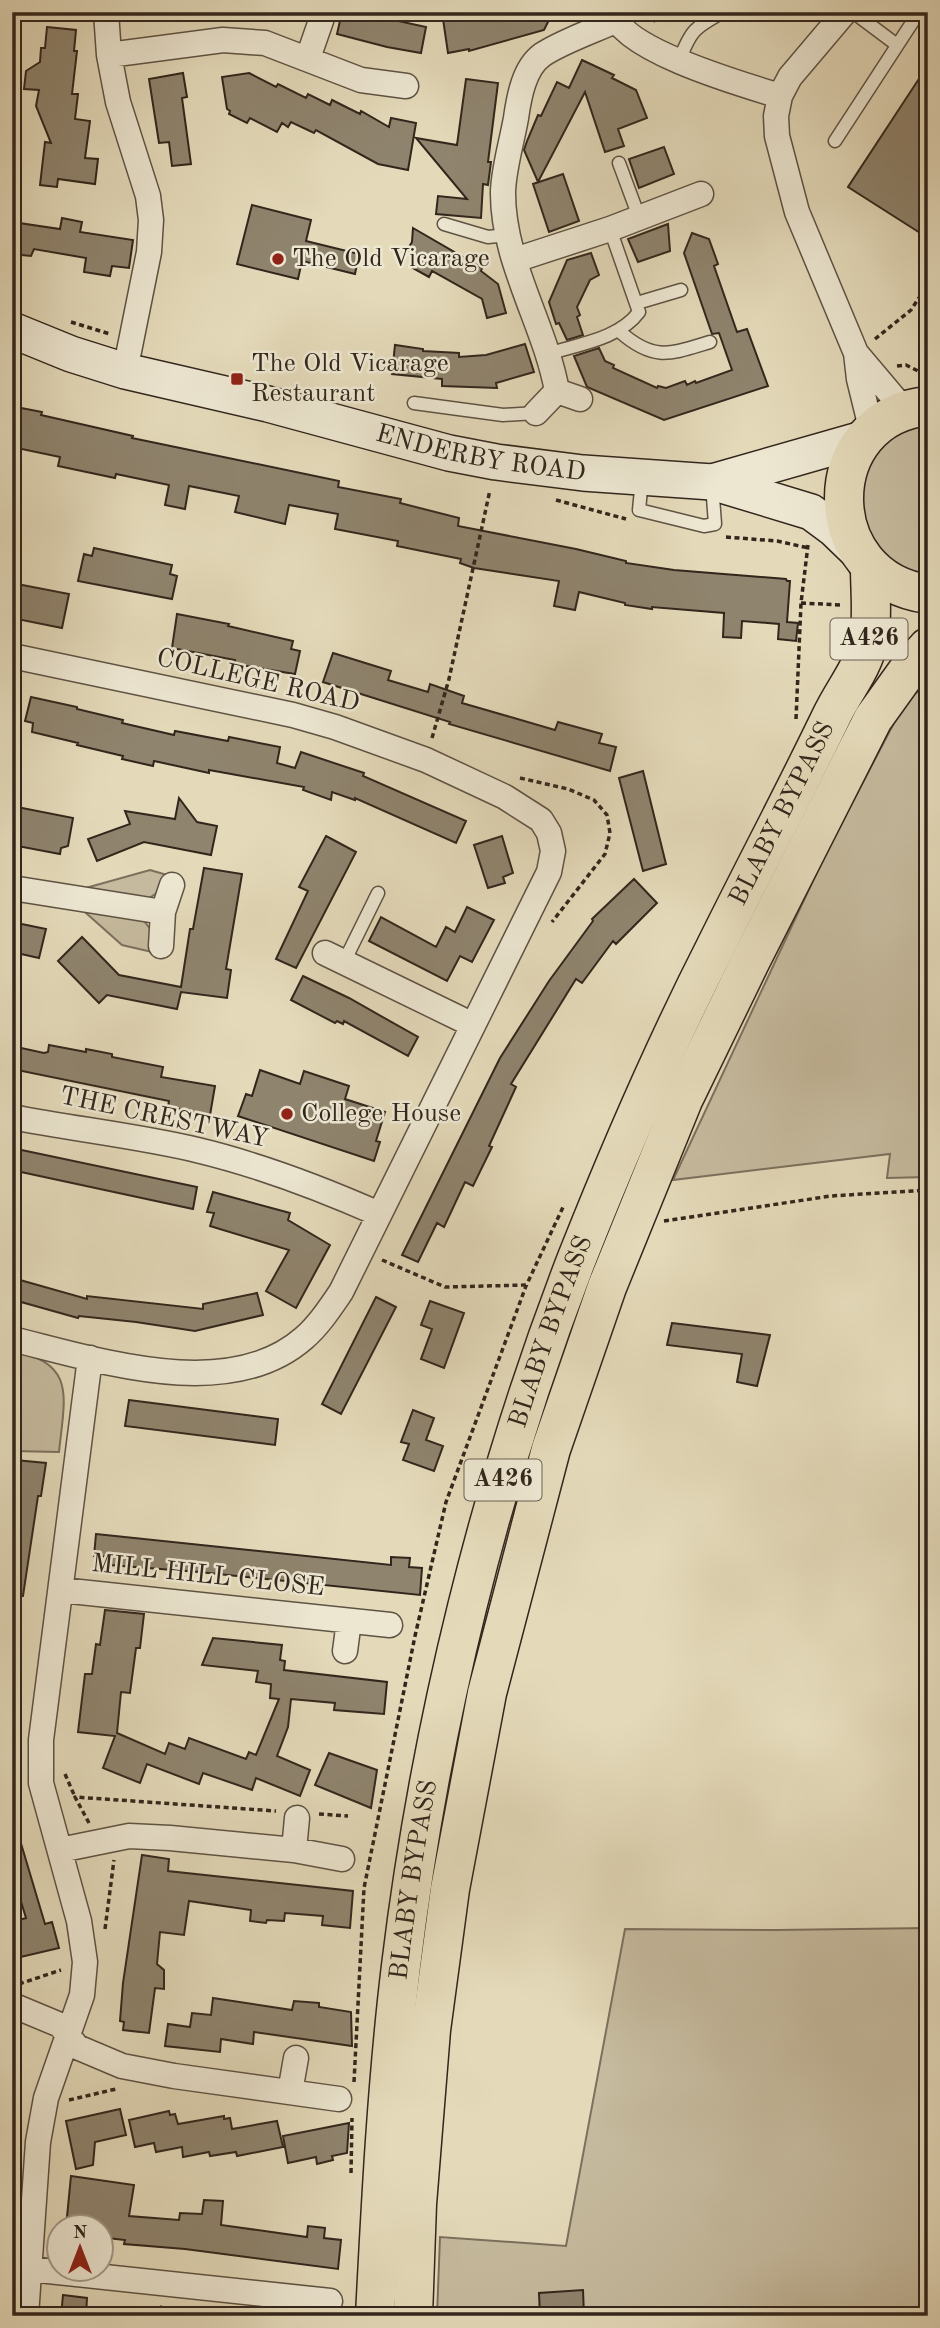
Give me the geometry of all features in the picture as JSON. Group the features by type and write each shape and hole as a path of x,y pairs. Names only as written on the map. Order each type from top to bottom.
{"main road":[{"name":"ENDERBY ROAD","path":"12,330 71,354 125,371 268,404 449,453 496,462 642,479 712,482"},
{"path":"866,561 846,526 843,493 851,462 869,435 917,392"},
{"path":"712,482 869,435"},
{"path":"712,482 811,512 899,587 928,594"},
{"name":"BLABY BYPASS","path":"375,2316 387,2109 401,1962 432,1773 483,1548 547,1343 624,1142 657,1066 715,948 838,703 863,660 869,639 866,561"},
{"name":"BLABY BYPASS","path":"413,2316 417,2204 431,2030 452,1876 487,1693 551,1449 607,1287 683,1100 873,719 928,647"}],"street":[{"path":"106,12 109,55 118,102 148,196 151,220 149,252 125,371"},
{"path":"307,58 324,12"},
{"path":"845,12 790,77 780,96 776,116 777,136 796,212 856,353 869,435"},
{"path":"537,413 568,395 548,354 507,235 503,190 518,104 528,71 541,56 614,17 650,48 682,52 780,96"},
{"path":"109,55 223,40 265,43 361,80 406,86"},
{"path":"515,260 610,229 701,194"},
{"path":"856,353 917,392"},
{"name":"COLLEGE ROAD","path":"12,656 293,715 335,727 426,760 526,808 541,820 549,833 553,850 549,872 341,1292 323,1319 303,1339 272,1359 235,1371 196,1375 90,1358 12,1339"},
{"path":"161,946 163,912 172,885"},
{"path":"12,888 163,912"},
{"path":"335,958 473,1025"},
{"name":"THE CRESTWAY","path":"12,1117 195,1149 274,1172 379,1213"},
{"path":"26,2316 38,2142 46,2098 82,1995 85,1968 79,1921 41,1783 41,1740 90,1358"},
{"name":"MILL HILL CLOSE","path":"61,1590 390,1625"},
{"name":"MILL HILL CLOSE","path":"345,1651 349,1621"},
{"path":"294,1850 297,1814"},
{"path":"60,1850 129,1836 294,1850 342,1859"},
{"path":"12,2005 60,2025 77,2047 121,2066 339,2099"},
{"path":"290,2092 296,2058"},
{"path":"29,2269 285,2306 330,2301"}],"lane":[{"path":"682,52 696,27 723,12"},
{"path":"853,12 897,45"},
{"path":"835,141 919,12"},
{"path":"619,163 639,218"},
{"path":"444,224 488,237 507,235"},
{"path":"548,354 619,331 630,324 639,312 610,229"},
{"path":"637,303 681,290"},
{"path":"619,331 636,346 668,355 710,342"},
{"path":"414,403 503,415 537,413"},
{"path":"335,958 378,893"}],"path":[{"path":"646,12 682,52"},
{"path":"856,353 911,310 928,284"},
{"path":"426,760 449,679 496,462"},
{"path":"808,547 817,552"},
{"path":"801,603 852,606"},
{"path":"663,1222 831,1196 928,1190"},
{"path":"361,1251 445,1287 526,1286 567,1205"},
{"path":"104,1940 115,1858 98,1841 75,1797 348,1816"},
{"path":"12,1986 71,1967 85,1968"},
{"path":"46,2098 62,2101 143,2083 147,2071"}],"shaded area":[{"path":"928,423 928,579 887,563 859,513 868,464 890,437"},
{"path":"928,683 928,1177 887,1178 890,1154 673,1180 826,853 905,702"},
{"path":"150,870 167,875 164,888 145,901 82,889"},
{"path":"77,905 144,921 151,930 152,952 122,945"},
{"path":"12,1351 33,1356 48,1364 57,1374 64,1400 59,1452 12,1451"},
{"path":"928,1928 928,2316 437,2316 440,2237 566,2246 625,1929"}],"building":[{"path":"342,12 357,12 426,27 421,53 337,34"},
{"path":"490,12 553,12 544,30 469,51 448,53 443,19 462,16 463,19"},
{"path":"47,27 76,30 74,51 77,51 72,94 78,94 75,119 90,121 85,158 98,159 95,184 58,179 57,187 40,185 45,142 51,143 36,106 39,90 24,89 26,71 40,62 41,48 45,48"},
{"path":"582,60 614,75 612,78 636,90 647,118 618,129 624,146 605,152 585,92 538,182 524,150 527,141 557,82 569,88"},
{"path":"928,65 928,238 848,187"},
{"path":"183,73 187,97 182,98 191,164 172,166 169,142 159,143 149,79"},
{"path":"249,73 306,98 308,94 330,105 332,100 360,114 361,111 389,127 391,118 416,123 408,170 378,164 316,130 314,133 291,122 288,127 282,123 277,132 250,118 247,123 229,114 222,77"},
{"path":"466,79 498,83 488,162 491,162 488,185 483,184 481,218 436,214 438,196 467,199 416,138 457,145"},
{"path":"664,147 674,174 639,188 629,159"},
{"path":"563,174 579,221 549,232 533,184"},
{"path":"252,205 311,220 306,241 359,254 355,274 302,261 298,279 237,264"},
{"path":"62,218 82,222 80,232 133,240 129,268 112,266 110,276 84,272 86,258 34,249 31,256 12,254 12,222 60,229"},
{"path":"668,224 670,251 638,262 628,239"},
{"path":"413,228 482,268 481,271 498,284 506,313 487,318 482,299 432,271 429,277 409,266 415,257 406,252 412,242"},
{"path":"692,233 709,239 718,264 714,266 737,332 747,329 768,386 664,420 587,387 574,356 599,348 605,361 614,365 613,368 657,388 666,388 685,381 687,385 695,381 696,383 732,370 719,333 712,334 684,253"},
{"path":"591,253 599,275 590,280 577,307 583,335 567,340 559,323 556,324 549,302 567,260"},
{"path":"525,344 534,372 496,383 497,388 442,386 442,379 392,374 395,345 423,351 459,353 459,357 486,355"},
{"path":"16,407 133,436 132,438 339,481 338,487 401,499 400,503 459,518 458,526 576,549 626,563 674,570 786,579 790,581 787,622 798,623 796,641 778,639 779,624 742,621 741,638 723,637 724,613 652,609 625,605 579,592 575,610 554,606 559,581 474,568 460,563 461,559 397,546 398,541 335,529 338,514 289,505 285,524 235,512 239,496 189,486 185,509 165,505 169,485 116,474 115,478 58,466 60,457 12,447 12,425"},
{"path":"94,548 172,565 170,574 177,576 172,599 78,581 84,554 92,556"},
{"path":"12,583 69,594 62,628 12,618"},
{"path":"177,614 293,641 291,649 300,651 295,674 234,664 235,660 172,648"},
{"path":"333,653 391,671 388,680 428,692 430,684 464,696 462,703 555,730 558,722 602,734 599,743 616,747 610,771 449,724 450,722 323,682"},
{"path":"31,697 77,707 123,720 122,723 174,735 175,731 228,741 229,737 280,747 277,763 295,768 301,752 364,773 363,776 466,821 456,843 355,798 332,792 331,800 303,790 304,787 209,770 209,773 154,761 153,766 122,759 123,756 32,732 33,723 25,721"},
{"path":"643,771 666,864 643,871 619,778"},
{"path":"179,798 197,822 217,826 211,855 144,842 97,861 88,839 130,824 125,811 175,819"},
{"path":"17,807 73,818 68,846 61,848 60,854 12,845"},
{"path":"326,836 356,852 296,968 276,959 308,891 299,887"},
{"path":"502,836 513,873 503,877 505,883 488,888 474,845"},
{"path":"204,868 242,874 226,969 231,970 227,998 181,992 177,1009 107,995 99,1003 58,961 82,937 119,975 181,987 190,929 193,929"},
{"path":"634,879 657,903 616,944 613,941 582,983 576,979 511,1084 516,1087 473,1186 465,1182 444,1227 437,1223 418,1262 402,1255 500,1058 592,919"},
{"path":"467,907 494,920 472,962 460,956 447,981 369,941 381,917 436,947 446,927 455,932"},
{"path":"12,922 46,929 39,958 12,952"},
{"path":"303,976 349,998 418,1037 408,1056 344,1021 343,1024 337,1021 335,1023 291,1000"},
{"path":"49,1045 112,1054 112,1057 163,1067 161,1077 215,1086 210,1115 168,1107 169,1101 12,1069 12,1046 44,1053 48,1052"},
{"name":"College House","path":"260,1070 300,1084 304,1071 349,1086 345,1099 385,1112 376,1141 380,1142 374,1161 238,1116 246,1094 252,1096"},
{"path":"12,1148 197,1187 193,1209 12,1169"},
{"path":"213,1192 290,1213 288,1220 330,1245 296,1308 266,1291 289,1250 210,1226 214,1213 207,1212"},
{"path":"20,1280 87,1299 87,1296 203,1309 203,1304 257,1293 263,1315 195,1331 136,1322 78,1318 14,1300"},
{"path":"376,1297 396,1307 341,1414 322,1404"},
{"path":"430,1301 464,1313 444,1368 421,1359 432,1329 421,1325"},
{"path":"672,1323 770,1335 757,1386 737,1382 742,1354 667,1345"},
{"path":"129,1400 278,1419 275,1445 125,1426"},
{"path":"413,1410 434,1418 426,1440 443,1446 434,1471 403,1460 409,1444 401,1442"},
{"path":"15,1460 46,1463 41,1496 38,1496 23,1596 12,1595 12,1485"},
{"path":"96,1534 391,1565 391,1557 410,1558 409,1567 422,1568 420,1595 110,1565 111,1557 94,1556"},
{"path":"105,1610 144,1614 130,1693 121,1692 117,1733 165,1754 169,1743 185,1749 189,1738 246,1759 249,1752 256,1755 279,1699 270,1698 271,1684 256,1682 258,1671 202,1665 213,1638 282,1645 280,1660 285,1661 284,1670 387,1682 384,1714 334,1710 335,1703 291,1699 288,1727 277,1756 310,1770 300,1796 256,1778 252,1790 203,1773 199,1784 147,1764 140,1783 103,1768 115,1736 78,1732 85,1674 92,1674"},
{"path":"329,1753 377,1770 371,1808 315,1785"},
{"path":"12,1830 17,1830 45,1924 52,1922 59,1948 12,1959 12,1922 26,1918 12,1872"},
{"path":"142,1855 169,1859 168,1871 353,1891 350,1928 322,1925 323,1916 285,1913 284,1921 250,1921 251,1910 189,1901 184,1935 160,1932 157,1964 164,1970 164,1989 155,1988 149,2033 123,2030 124,2022 120,2021 123,1983"},
{"path":"213,1998 292,2010 294,2001 319,2003 319,2007 351,2012 352,2046 254,2032 253,2044 221,2039 220,2052 165,2046 168,2024 190,2027 192,2013 211,2015"},
{"path":"120,2109 126,2135 95,2142 93,2165 76,2169 66,2121"},
{"path":"169,2111 170,2115 175,2114 178,2124 224,2116 224,2119 230,2118 232,2129 277,2121 283,2147 237,2156 236,2152 210,2156 209,2152 183,2157 182,2147 156,2152 154,2143 135,2147 129,2120"},
{"path":"349,2123 347,2153 332,2156 333,2160 317,2164 316,2157 288,2163 283,2136"},
{"path":"71,2176 134,2185 129,2216 179,2220 180,2213 202,2214 204,2200 223,2201 221,2225 307,2237 308,2226 325,2228 324,2238 341,2240 338,2269 185,2249 124,2244 125,2240 116,2239 116,2212 67,2212"},
{"path":"583,2290 584,2316 540,2316 539,2293"},
{"path":"63,2295 87,2298 86,2316 61,2316"}],"place":[{"name":"The Old Vicarage","path":"278,259"},
{"name":"The Old Vicarage Restaurant","path":"237,379"},
{"name":"College House","path":"287,1114"}]}
